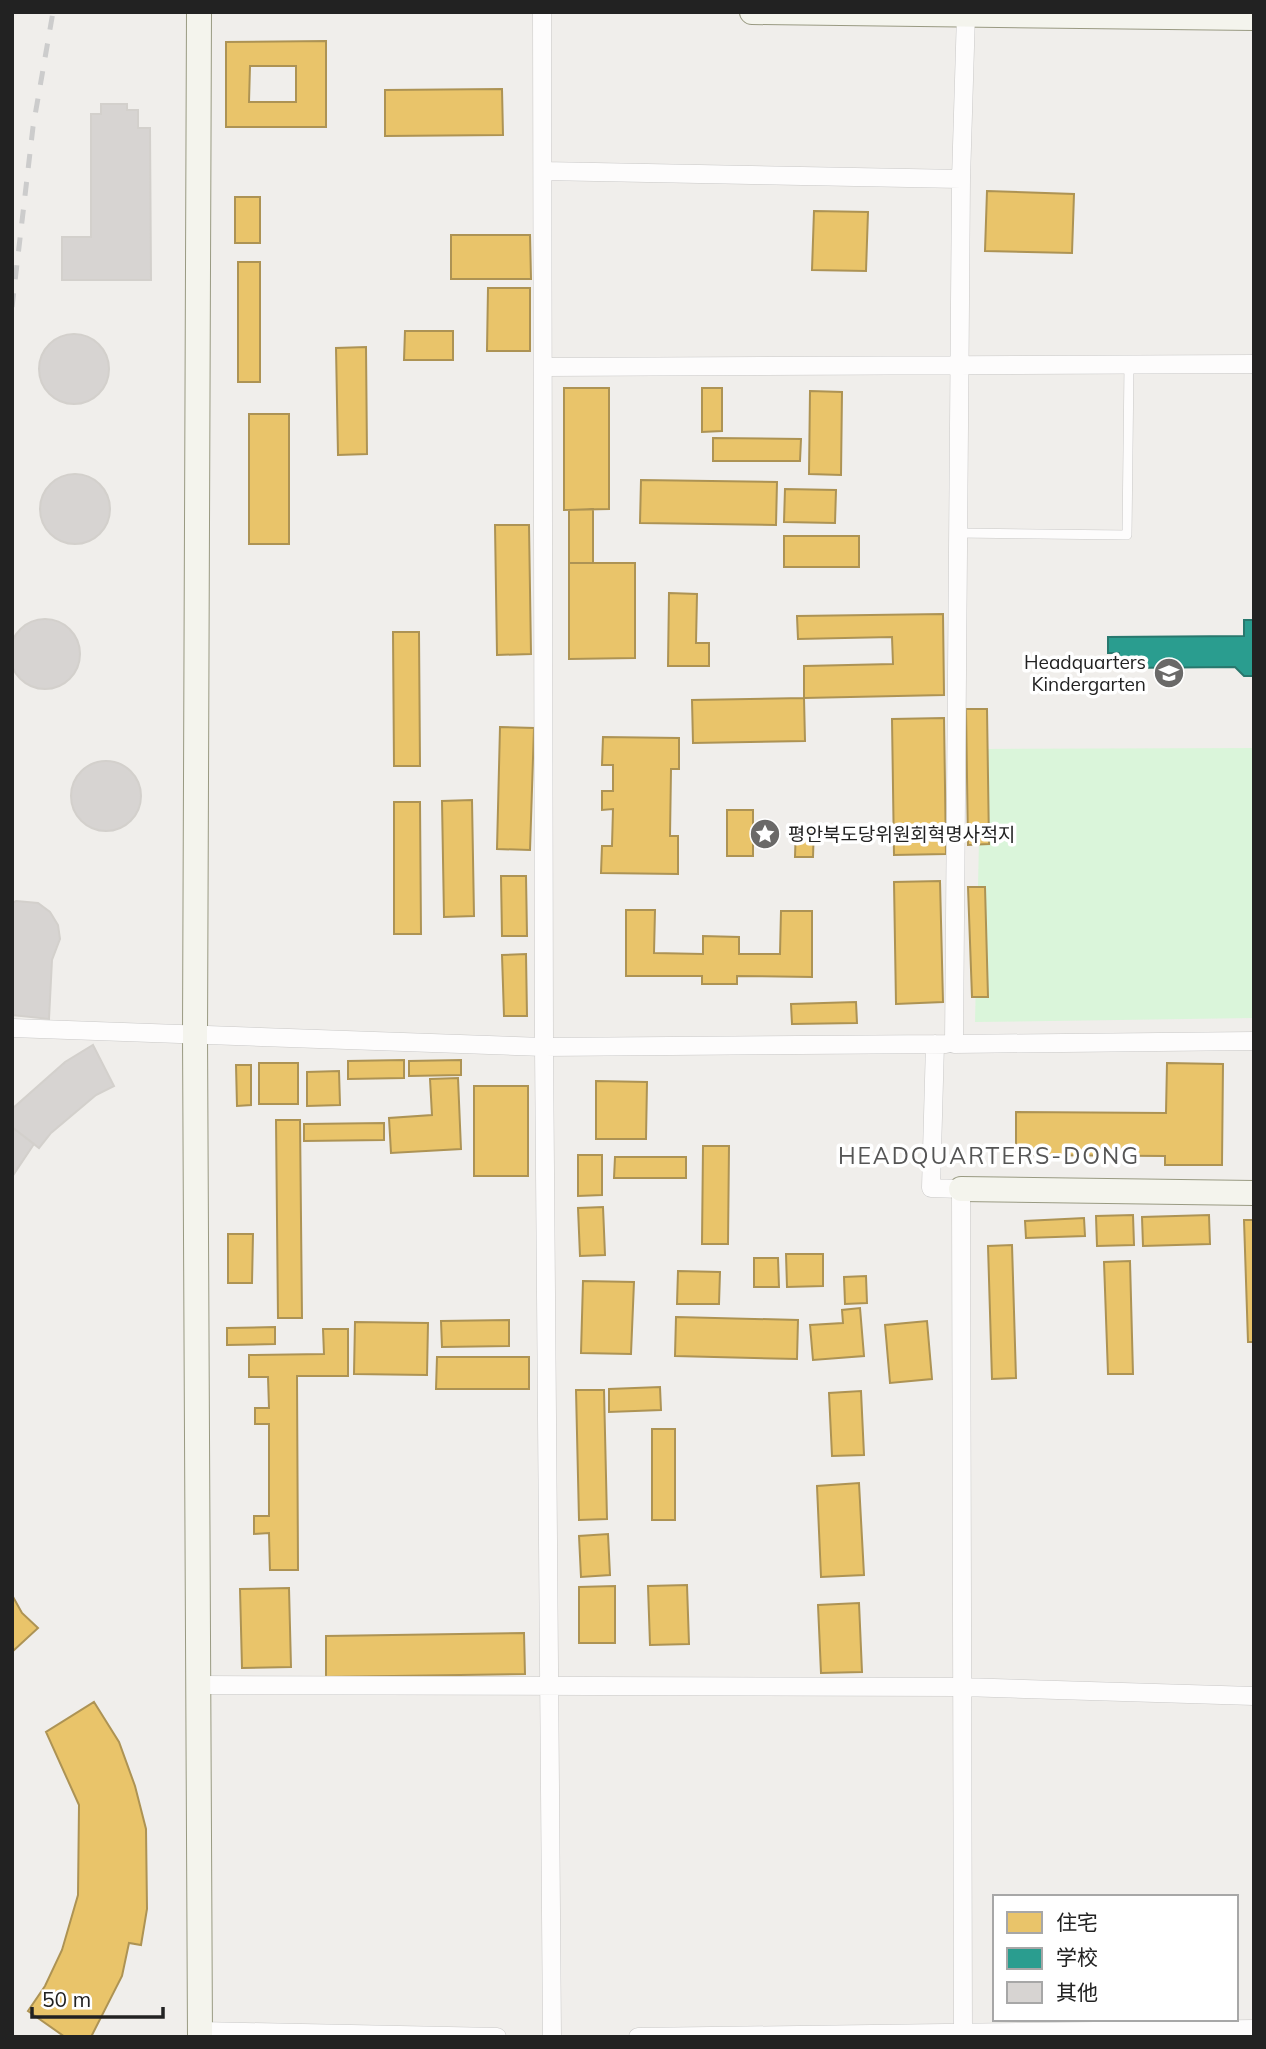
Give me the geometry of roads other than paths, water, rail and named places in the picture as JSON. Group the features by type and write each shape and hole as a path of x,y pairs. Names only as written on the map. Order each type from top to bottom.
{"street":[{"path":"199,12 195,1035 200,2034 497,2037"},
{"path":"542,12 544,1047 552,2037"},
{"path":"752,12 1254,18"},
{"path":"954,1044 961,179 965,14"},
{"path":"543,171 961,179"},
{"path":"544,367 1254,364"},
{"path":"12,1028 544,1047 1254,1041"},
{"path":"935,1044 932,1188 1254,1193"},
{"path":"961,1189 963,2037"},
{"path":"198,1685 962,1687 1254,1696"},
{"path":"638,2037 1254,2029"}],"lane":[{"path":"958,533 1127,535 1129,365"}],"railway":[{"path":"12,307 33,127 53,12"}],"place":[{"name":"Headquarters Kindergarten","path":"1169,673"},
{"name":"평안북도당위원회혁명사적지","path":"765,834"}],"district":[{"name":"HEADQUARTERS-DONG","path":"989,1155"}]}
